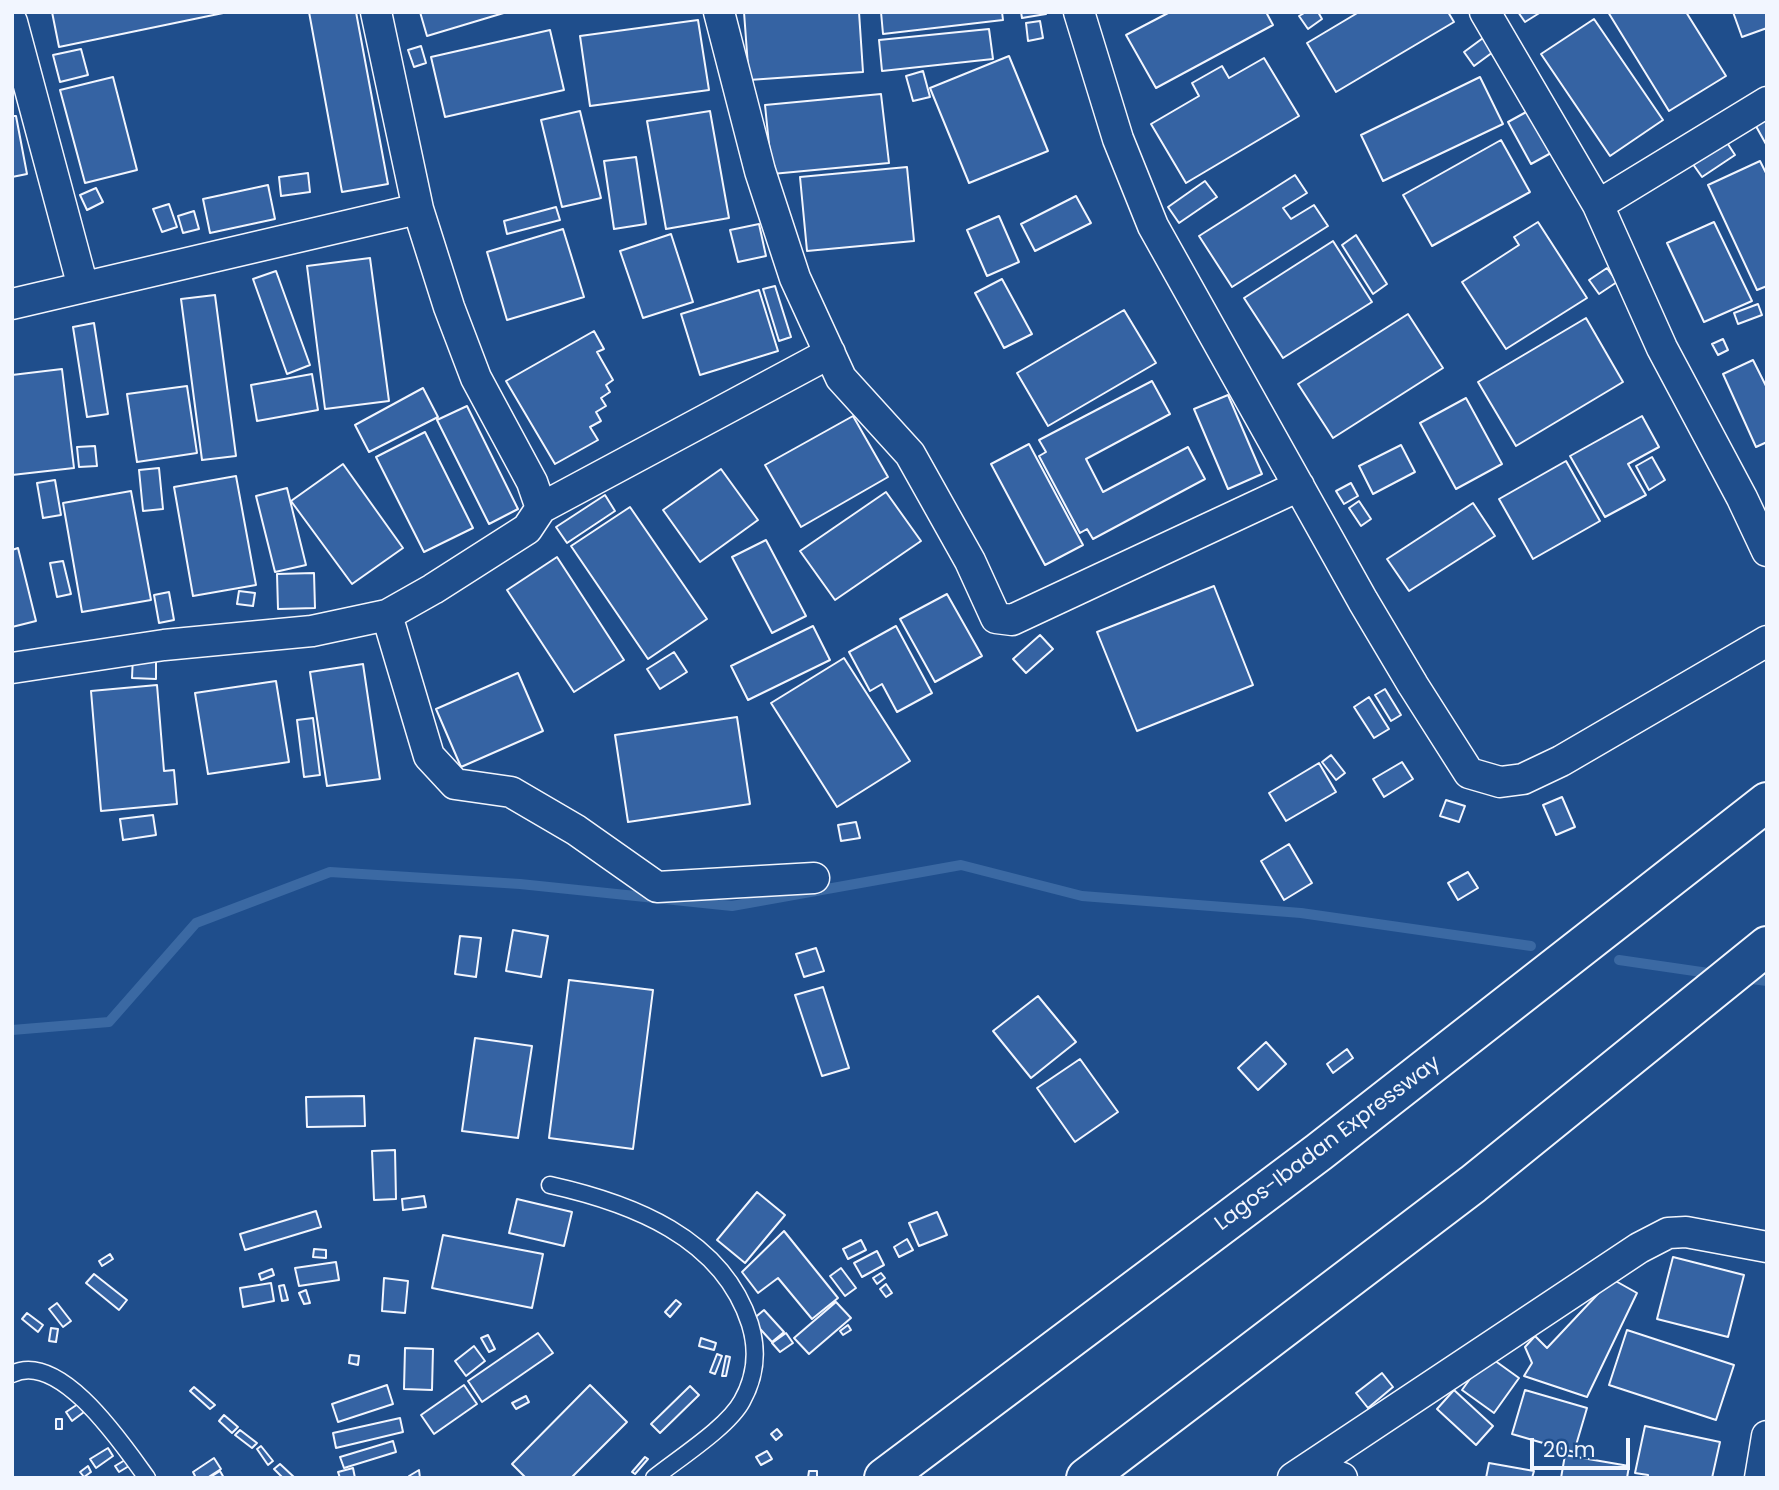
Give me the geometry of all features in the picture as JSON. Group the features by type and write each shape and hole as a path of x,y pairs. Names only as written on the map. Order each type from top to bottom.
{"highway":[{"name":"Lagos-Ibadan Expressway","path":"887,1474 1319,1152 1767,802"},
{"path":"1086,1478 1473,1184 1759,953"}],"street":[{"path":"376,12 418,209 449,307 475,378 532,482 541,508"},
{"path":"719,12 760,171 794,278 841,379 910,454 970,561 996,618 1012,620 1299,486"},
{"path":"1079,12 1118,139 1153,226 1413,685 1469,773 1500,782 1523,779 1561,761 1767,641"},
{"path":"1485,12 1598,205 1662,348 1742,498 1767,551"},
{"path":"12,22 83,287"},
{"path":"1598,205 1767,102"},
{"path":"12,304 418,209"},
{"path":"12,668 164,645 312,631 387,615 424,595 527,529 541,508 830,353"},
{"path":"387,615 429,756 455,785 511,792 576,830 657,887 814,878"},
{"path":"1302,1472 1639,1248 1668,1233 1686,1232 1767,1247"},
{"path":"1760,1478 1767,1436"},
{"path":"1302,1472 1342,1478"}],"lane":[{"path":"550,1185 629,1208 684,1236 717,1267 745,1309 756,1349 754,1369 741,1404 719,1426 654,1478"},
{"path":"12,1374 19,1370 42,1372 66,1383 119,1439 147,1478"}],"building":[{"path":"52,12 228,12 59,47"},
{"path":"309,12 356,12 388,184 342,192"},
{"path":"420,12 507,12 427,36"},
{"path":"744,12 859,12 863,72 749,80"},
{"path":"881,12 1002,12 1003,20 883,34"},
{"path":"1021,12 1046,12 1046,14 1022,18"},
{"path":"1170,12 1266,12 1273,25 1156,88 1126,35"},
{"path":"1306,12 1318,12 1322,19 1308,29 1299,16"},
{"path":"1359,12 1448,12 1454,22 1336,92 1307,43"},
{"path":"1518,12 1541,12 1525,22"},
{"path":"1608,12 1686,12 1726,76 1669,111"},
{"path":"1733,12 1767,12 1767,28 1742,37"},
{"path":"1594,19 1663,120 1610,156 1541,54"},
{"path":"698,20 709,90 590,106 580,36"},
{"path":"1040,21 1043,38 1028,41 1026,23"},
{"path":"989,29 993,59 882,71 879,40"},
{"path":"550,30 564,90 445,117 431,57"},
{"path":"1483,38 1493,52 1474,66 1464,52"},
{"path":"421,46 426,63 414,67 408,50"},
{"path":"81,49 88,75 60,82 53,55"},
{"path":"1009,56 1048,151 969,183 930,88"},
{"path":"1264,58 1299,116 1186,183 1151,124 1199,96 1192,83 1222,66 1229,78"},
{"path":"923,71 930,97 913,101 906,76"},
{"path":"113,77 137,170 85,183 60,90"},
{"path":"1480,77 1503,124 1383,181 1361,135"},
{"path":"881,94 889,163 772,174 765,105"},
{"path":"580,111 601,198 562,207 541,120"},
{"path":"710,111 729,218 666,229 647,121"},
{"path":"1528,111 1551,153 1531,164 1508,122"},
{"path":"1767,111 1767,146 1752,119"},
{"path":"12,116 16,116 27,174 12,177"},
{"path":"1724,138 1735,155 1702,177 1690,160"},
{"path":"1501,140 1530,192 1432,246 1403,195"},
{"path":"636,157 646,224 614,229 604,161"},
{"path":"1760,161 1767,175 1767,286 1757,290 1708,185"},
{"path":"907,167 914,241 807,251 800,177"},
{"path":"308,173 310,192 281,196 279,177"},
{"path":"1295,175 1307,193 1283,208 1291,219 1314,205 1328,226 1232,287 1199,236"},
{"path":"1205,181 1217,197 1179,223 1168,207"},
{"path":"268,185 275,219 210,233 203,199"},
{"path":"96,188 103,202 87,210 80,195"},
{"path":"1076,196 1091,223 1035,251 1021,224"},
{"path":"169,204 177,227 162,232 153,209"},
{"path":"556,207 560,220 507,234 504,221"},
{"path":"194,211 199,229 183,233 178,216"},
{"path":"999,216 1019,262 987,276 967,230"},
{"path":"1538,222 1587,298 1506,349 1462,282 1519,245 1514,237"},
{"path":"1714,222 1752,301 1704,322 1667,243"},
{"path":"759,224 766,256 738,262 730,230"},
{"path":"563,229 584,297 507,320 487,252"},
{"path":"671,234 693,302 643,318 620,251"},
{"path":"1356,235 1387,284 1373,294 1342,245"},
{"path":"1333,241 1372,302 1283,358 1244,298"},
{"path":"370,258 389,401 325,409 307,266"},
{"path":"1607,268 1617,282 1599,294 1589,280"},
{"path":"276,271 310,365 287,374 253,279"},
{"path":"1002,279 1032,334 1004,348 975,293"},
{"path":"775,286 791,337 779,341 763,289"},
{"path":"759,290 778,351 700,375 681,314"},
{"path":"215,295 236,456 202,460 181,299"},
{"path":"1758,304 1762,315 1738,324 1734,313"},
{"path":"1124,310 1156,363 1048,426 1017,373"},
{"path":"1408,314 1443,368 1333,438 1298,384"},
{"path":"1586,318 1623,382 1516,446 1478,382"},
{"path":"94,323 108,414 87,417 73,327"},
{"path":"594,331 604,349 597,352 613,380 606,385 610,392 601,398 606,406 596,412 601,421 590,427 598,440 555,464 506,381"},
{"path":"1723,339 1728,350 1718,355 1712,344"},
{"path":"1753,360 1767,388 1767,442 1756,447 1723,374"},
{"path":"62,369 74,468 12,475 12,375"},
{"path":"312,374 318,410 257,421 251,385"},
{"path":"1152,381 1170,414 1086,459 1103,492 1188,447 1205,479 1093,539 1087,529 1080,533 1039,456 1046,452 1039,440"},
{"path":"187,386 197,453 137,462 127,394"},
{"path":"423,388 438,417 369,452 355,425"},
{"path":"1228,395 1262,474 1228,489 1194,409"},
{"path":"1466,398 1502,464 1456,489 1420,423"},
{"path":"467,406 518,509 489,524 437,420"},
{"path":"853,416 888,477 801,527 765,465"},
{"path":"1642,416 1659,447 1628,464 1646,495 1605,517 1570,456"},
{"path":"425,432 473,528 424,552 376,457"},
{"path":"1029,444 1083,545 1045,565 991,464"},
{"path":"1401,445 1415,472 1373,494 1359,466"},
{"path":"95,446 97,466 79,467 77,447"},
{"path":"1652,457 1665,480 1649,490 1636,466"},
{"path":"1566,461 1600,521 1533,559 1499,499"},
{"path":"343,464 403,548 352,584 291,501"},
{"path":"159,468 163,509 143,511 139,470"},
{"path":"721,469 758,520 700,562 663,510"},
{"path":"236,476 256,585 193,596 174,487"},
{"path":"55,480 61,515 43,518 37,483"},
{"path":"1351,483 1358,496 1344,504 1336,491"},
{"path":"287,488 306,565 275,572 256,496"},
{"path":"131,491 151,600 82,612 63,503"},
{"path":"886,492 921,541 835,600 800,551"},
{"path":"605,495 615,511 567,543 556,527"},
{"path":"1359,501 1371,519 1361,526 1349,508"},
{"path":"1473,503 1495,536 1409,591 1387,559"},
{"path":"630,507 707,619 648,659 571,546"},
{"path":"766,540 806,616 772,633 732,557"},
{"path":"18,548 36,621 12,627 12,550"},
{"path":"557,557 624,660 574,692 507,590"},
{"path":"63,561 71,594 57,597 50,563"},
{"path":"314,573 315,608 278,609 277,574"},
{"path":"1214,586 1253,685 1137,731 1097,632"},
{"path":"239,591 255,593 253,606 237,604"},
{"path":"169,592 174,620 159,623 154,595"},
{"path":"947,594 982,656 935,682 900,619"},
{"path":"813,626 830,660 748,700 731,666"},
{"path":"896,626 932,693 897,712 882,684 870,691 849,652"},
{"path":"1040,635 1053,649 1026,673 1013,659"},
{"path":"674,652 687,672 660,689 647,669"},
{"path":"133,655 156,656 156,679 132,678"},
{"path":"844,658 910,761 837,807 771,703"},
{"path":"363,664 380,779 327,786 310,672"},
{"path":"518,673 543,731 461,767 436,709"},
{"path":"276,681 289,762 208,774 195,693"},
{"path":"157,685 164,771 174,770 177,804 101,811 91,691"},
{"path":"1385,689 1401,715 1391,721 1375,695"},
{"path":"1369,697 1389,729 1374,738 1354,707"},
{"path":"737,717 750,804 628,822 615,735"},
{"path":"313,718 320,775 304,777 297,720"},
{"path":"1331,755 1345,773 1336,780 1322,762"},
{"path":"1402,762 1413,779 1384,797 1373,779"},
{"path":"1319,763 1336,792 1286,821 1269,793"},
{"path":"1562,797 1575,827 1556,835 1543,805"},
{"path":"1446,800 1465,806 1459,822 1440,816"},
{"path":"153,815 156,835 123,840 120,819"},
{"path":"856,822 860,838 841,841 838,825"},
{"path":"1289,844 1312,883 1284,900 1261,861"},
{"path":"1468,872 1478,888 1458,900 1448,883"},
{"path":"513,930 548,936 541,977 506,971"},
{"path":"460,936 481,938 476,977 455,974"},
{"path":"816,948 824,971 804,977 796,954"},
{"path":"569,980 653,990 633,1149 549,1138"},
{"path":"823,987 849,1068 822,1076 795,995"},
{"path":"1038,996 1076,1042 1031,1078 993,1031"},
{"path":"475,1038 532,1046 518,1138 462,1131"},
{"path":"1266,1042 1286,1064 1258,1090 1238,1068"},
{"path":"1347,1049 1353,1058 1333,1073 1327,1064"},
{"path":"1080,1059 1118,1112 1075,1142 1037,1088"},
{"path":"364,1096 365,1126 307,1127 306,1097"},
{"path":"395,1150 396,1199 374,1200 372,1151"},
{"path":"757,1192 785,1215 745,1263 717,1240"},
{"path":"424,1196 426,1207 403,1210 402,1199"},
{"path":"517,1199 572,1212 564,1246 509,1233"},
{"path":"316,1211 321,1227 245,1250 240,1234"},
{"path":"937,1212 947,1235 919,1246 909,1223"},
{"path":"784,1231 838,1298 812,1319 778,1278 758,1293 742,1272"},
{"path":"443,1235 543,1254 532,1308 432,1288"},
{"path":"907,1239 913,1250 899,1257 894,1247"},
{"path":"861,1240 866,1250 848,1259 843,1249"},
{"path":"314,1249 326,1250 326,1258 313,1257"},
{"path":"877,1251 884,1265 862,1277 854,1263"},
{"path":"110,1254 113,1259 102,1266 99,1261"},
{"path":"1673,1257 1744,1275 1728,1337 1657,1319"},
{"path":"336,1262 339,1280 299,1286 295,1268"},
{"path":"841,1268 856,1288 845,1296 830,1276"},
{"path":"272,1269 274,1275 261,1280 259,1274"},
{"path":"881,1273 885,1278 877,1284 873,1278"},
{"path":"94,1274 127,1300 119,1310 86,1283"},
{"path":"384,1278 408,1281 405,1313 382,1311"},
{"path":"1612,1279 1637,1293 1587,1397 1524,1376 1532,1363 1525,1347 1535,1336 1547,1348"},
{"path":"271,1283 274,1301 243,1307 240,1288"},
{"path":"886,1284 892,1293 886,1297 880,1289"},
{"path":"284,1285 288,1300 282,1301 279,1286"},
{"path":"306,1290 310,1303 304,1304 299,1293"},
{"path":"676,1300 681,1304 670,1317 665,1312"},
{"path":"836,1302 851,1318 809,1354 794,1338"},
{"path":"57,1303 71,1321 63,1327 49,1309"},
{"path":"764,1310 784,1332 772,1342 752,1320"},
{"path":"27,1313 43,1325 38,1332 22,1319"},
{"path":"848,1325 851,1330 843,1335 840,1331"},
{"path":"51,1328 58,1329 56,1342 49,1341"},
{"path":"1627,1330 1734,1365 1716,1420 1609,1385"},
{"path":"538,1333 553,1353 482,1402 468,1381"},
{"path":"786,1333 793,1343 780,1352 772,1343"},
{"path":"488,1335 495,1349 489,1352 481,1338"},
{"path":"701,1338 716,1343 714,1350 699,1346"},
{"path":"474,1346 485,1361 466,1376 455,1361"},
{"path":"405,1348 433,1349 432,1390 404,1389"},
{"path":"717,1354 722,1356 715,1374 710,1372"},
{"path":"350,1355 359,1356 358,1365 349,1363"},
{"path":"1487,1355 1519,1378 1494,1413 1462,1390"},
{"path":"726,1356 730,1357 726,1376 722,1376"},
{"path":"1382,1373 1393,1387 1368,1408 1356,1393"},
{"path":"387,1385 393,1404 338,1422 332,1404"},
{"path":"464,1385 477,1404 434,1434 421,1415"},
{"path":"590,1385 627,1422 571,1478 526,1478 512,1464"},
{"path":"690,1386 699,1395 660,1433 651,1424"},
{"path":"194,1387 215,1405 210,1409 190,1391"},
{"path":"1454,1390 1493,1426 1476,1445 1437,1409"},
{"path":"1525,1390 1587,1408 1574,1452 1512,1434"},
{"path":"526,1396 529,1402 516,1409 512,1403"},
{"path":"78,1404 84,1412 72,1421 66,1412"},
{"path":"224,1415 238,1427 232,1433 219,1421"},
{"path":"400,1418 403,1432 336,1448 333,1433"},
{"path":"56,1419 62,1419 62,1429 56,1429"},
{"path":"1645,1426 1720,1442 1712,1478 1648,1478 1648,1475 1635,1473"},
{"path":"777,1429 782,1435 776,1440 771,1434"},
{"path":"240,1430 257,1443 252,1448 235,1435"},
{"path":"393,1441 396,1452 344,1468 340,1457"},
{"path":"261,1446 273,1461 268,1465 257,1449"},
{"path":"108,1448 113,1456 96,1468 90,1459"},
{"path":"767,1451 772,1459 761,1465 756,1457"},
{"path":"1565,1455 1629,1466 1627,1478 1561,1478"},
{"path":"645,1457 648,1459 635,1474 632,1472"},
{"path":"214,1458 221,1469 207,1478 196,1478 193,1472"},
{"path":"125,1460 129,1466 119,1472 115,1466"},
{"path":"1489,1463 1534,1471 1532,1478 1486,1478"},
{"path":"280,1464 295,1478 283,1478 274,1469"},
{"path":"88,1466 91,1472 84,1477 80,1472"},
{"path":"353,1468 355,1478 340,1478 338,1472"},
{"path":"419,1470 420,1478 410,1478 409,1476"},
{"path":"220,1471 224,1478 209,1478"},
{"path":"809,1471 817,1471 817,1478 808,1478"}],"waterway":[{"path":"12,1030 109,1022 196,923 330,872 520,884 732,906 961,865 1082,896 1301,913 1531,946"},
{"path":"1619,960 1715,974"},
{"path":"1744,978 1767,981"}]}
